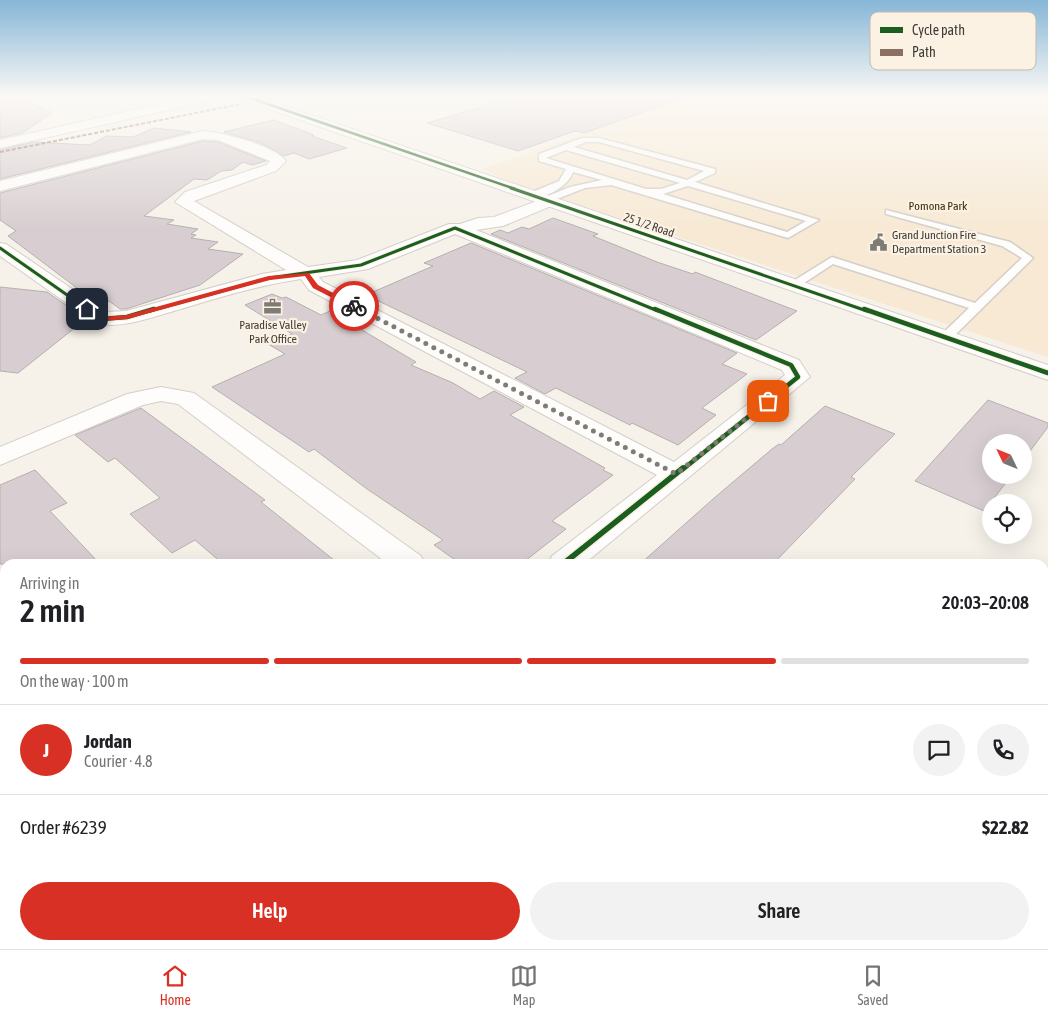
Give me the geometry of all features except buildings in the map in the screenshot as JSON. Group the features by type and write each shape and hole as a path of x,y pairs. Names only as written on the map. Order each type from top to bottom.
{"street":[{"path":"0,144 16,140"},
{"path":"0,186 177,140"},
{"path":"230,140 280,161 271,168 191,195 183,202 307,274 316,286 676,474"},
{"name":"25 1/2 Road","path":"373,140 1048,372"},
{"path":"0,248 102,319 127,317 269,278 362,265 454,228 496,222 543,199"},
{"path":"469,226 791,365 798,377 569,559"},
{"path":"0,457 136,398 161,394 185,398 403,559"}],"lane":[{"path":"566,147 814,220 788,235 671,202 653,192 619,184 542,159 542,156 566,147 584,140"},
{"path":"600,140 712,171 674,188 653,192"},
{"path":"543,199 568,180 570,168"},
{"path":"543,199 577,187 619,184"},
{"path":"889,212 1006,244 1028,258 946,337"},
{"path":"794,285 832,260 977,307"}],"green space":[{"name":"Pomona Park","path":"564,140 1048,140 1048,357 518,185 482,169"}],"marked path":[{"path":"0,152 59,140"}],"cycle path":[{"path":"373,140 1048,373"},
{"path":"0,248 102,319 127,317 269,278 361,265 455,228 791,365 798,377 569,559"}],"way so far":[{"path":"354,306 676,474 768,401"}],"place":[{"name":"Grand Junction Fire Department Station 3","path":"878,242"},
{"name":"Paradise Valley Park Office","path":"273,306"}],"route":[{"path":"87,309 102,319 127,317 269,278 307,274 316,286 354,306"}]}
